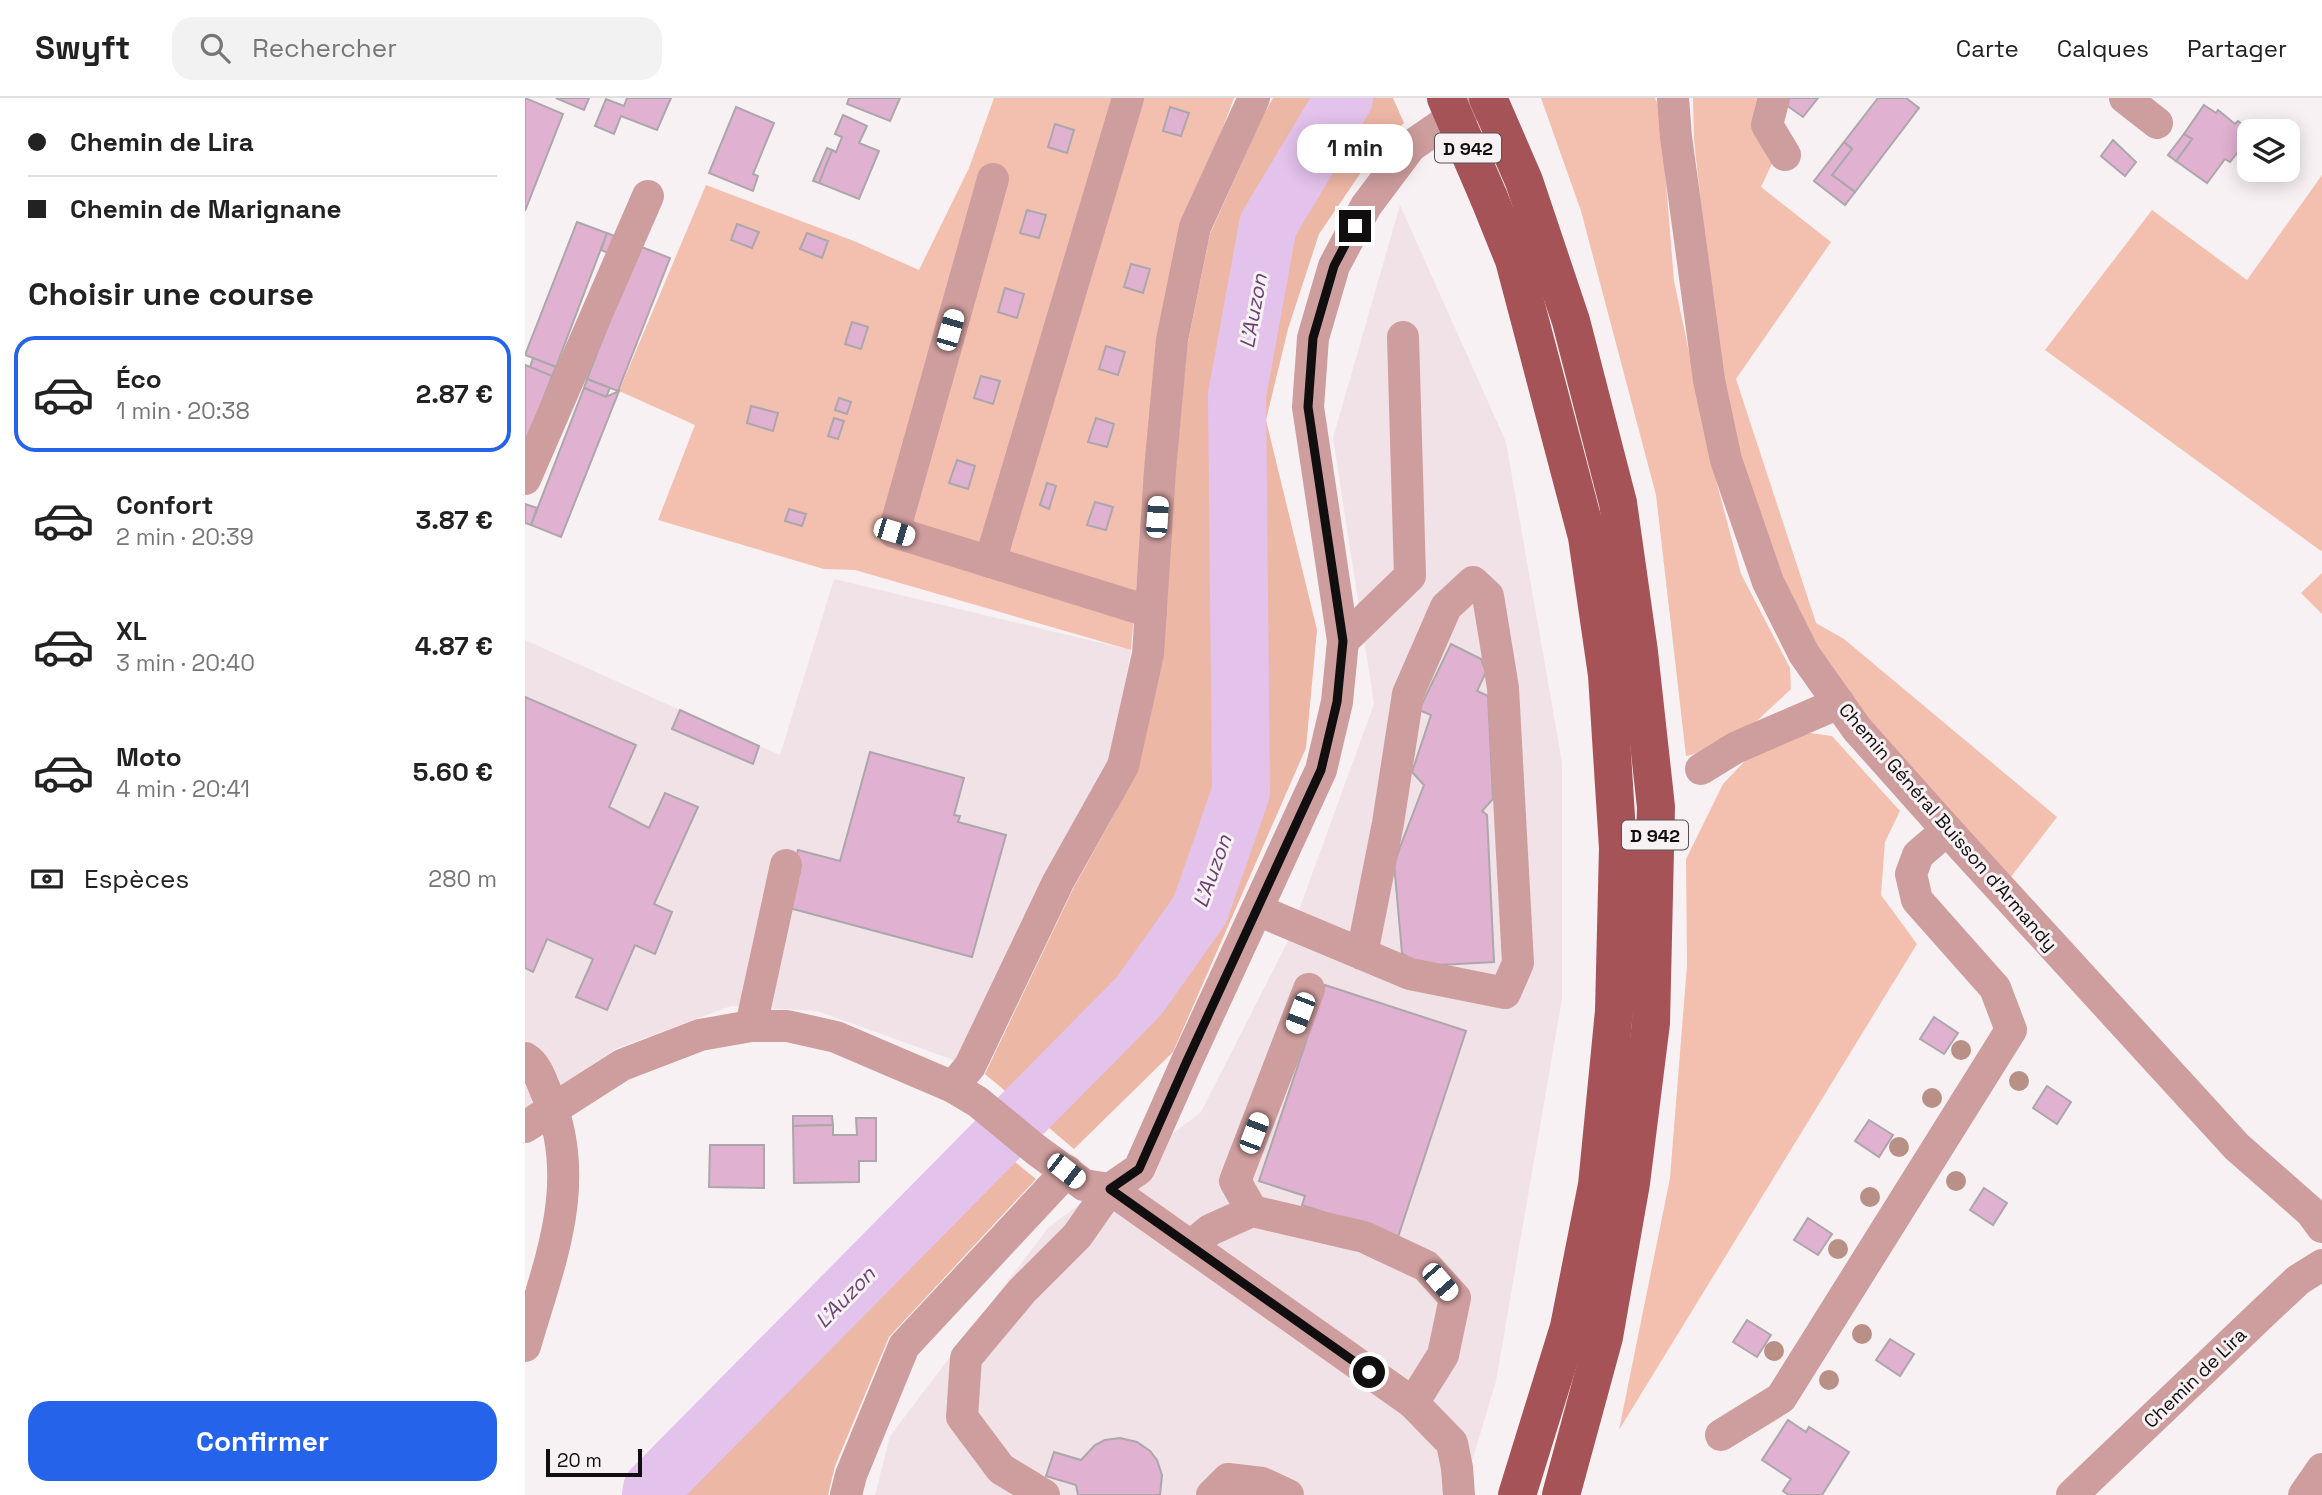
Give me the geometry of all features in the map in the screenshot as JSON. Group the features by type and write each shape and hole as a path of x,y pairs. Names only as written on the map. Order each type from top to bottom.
{"main road":[{"name":"D 942","path":"1446,98 1514,260 1587,537 1607,676 1618,848 1615,1011 1597,1185 1569,1327 1517,1495"},
{"name":"D 942","path":"1485,98 1524,181 1571,321 1618,503 1639,652 1656,807 1651,1023 1631,1183 1604,1337 1561,1495"}],"street":[{"path":"991,562 1128,98"},
{"path":"965,1095 970,1066 1058,882 1123,766 1148,654 1172,340 1195,227 1254,98"},
{"path":"1044,1495 1001,1469 962,1417 966,1358 1022,1291 1077,1236 1110,1189 1139,1169 1321,770 1337,702 1343,641 1308,407 1313,338 1334,266 1366,206 1411,146 1485,98"},
{"name":"Chemin Général Buisson d'Armandy","path":"1673,98 1709,380 1726,460 1768,582 1804,654 1857,729 1947,830 2237,1147 2312,1212 2322,1227"},
{"path":"1773,98 1767,125 1785,155"},
{"path":"2125,98 2157,123"},
{"path":"993,179 894,532 1151,612"},
{"path":"525,479 648,196"},
{"path":"1343,641 1410,576 1403,337"},
{"path":"1257,910 1362,954 1410,974 1505,993 1518,962 1503,688 1488,596 1473,582 1446,607 1408,694 1388,823 1362,954"},
{"path":"1701,769 1735,748 1839,703"},
{"path":"1721,1434 1781,1398 2011,1030 1994,988 1917,900 1911,874 1918,855 1947,830"},
{"path":"751,1026 786,865"},
{"path":"1252,1211 1235,1181 1309,989"},
{"path":"525,1127 622,1065 700,1035 751,1026 787,1026 836,1037 965,1095 1084,1185 1110,1189 1413,1403 1452,1443 1459,1495"},
{"path":"525,1059 534,1063 553,1108 560,1132 565,1175 559,1229 525,1346"},
{"path":"846,1495 851,1475 904,1346 1066,1171"},
{"path":"1191,1247 1210,1230 1252,1211 1364,1237 1426,1266 1455,1298 1443,1356 1413,1403"},
{"name":"Chemin de Lira","path":"2072,1495 2298,1280 2322,1265"},
{"path":"2304,1495 2322,1469"},
{"path":"1212,1495 1228,1479 1262,1483 1288,1495"}],"shaded area":[{"path":"994,98 1234,98 1188,221 1145,484 1131,650 855,570 824,569 658,520 695,425 619,391 706,185 854,241 919,270 969,168"},
{"path":"1273,98 1393,98 1404,123 1379,146 1319,234 1288,329 1266,420 1317,630 1306,748 1173,1052 1074,1149 985,1074 1073,889 1115,813 1132,772 1144,695 1163,661 1162,614 1187,347 1210,234"},
{"path":"1541,98 1655,98 1660,109 1674,281 1717,484 1741,574 1790,668 1791,689 1743,734 1711,750 1686,756 1656,495 1581,211"},
{"path":"1693,98 1770,98 1784,138 1761,187 1831,242 1736,379 1816,623 1844,639 2057,817 2007,882 1831,673 1781,585 1743,468 1717,348 1694,140"},
{"path":"2322,175 2321,551 2045,350 2152,210 2247,280"},
{"path":"1400,205 1506,442 1562,762 1562,999 1496,1381 1462,1495 875,1495 890,1436 1048,1228 1201,1112 1287,943 1374,704 1333,438"},
{"path":"2322,573 2322,614 2301,593"},
{"path":"834,579 1131,650 1111,762 959,1062 817,1011 731,1006 615,1049 525,1110 525,640 780,755"},
{"path":"1796,731 1832,736 1900,811 1885,842 1881,895 1917,944 1619,1430 1670,1178 1687,965 1686,859 1723,784 1760,745"},
{"path":"999,1149 1036,1179 889,1337 835,1466 828,1495 662,1495"}],"building":[{"path":"525,98 563,114 525,211"},
{"path":"556,98 589,98 584,110"},
{"path":"627,98 671,98 657,130 621,116 614,134 595,126 606,99 624,106"},
{"path":"849,98 900,98 890,121 847,104"},
{"path":"1785,98 1818,98 1803,117 1782,102"},
{"path":"1878,98 1906,98 1919,108 1855,192 1832,175 1852,149 1844,142"},
{"path":"2204,105 2216,113 2218,110 2235,124 2237,122 2237,153 2230,162 2225,159 2207,183 2176,161 2192,139 2184,134"},
{"path":"736,107 774,123 753,174 758,176 753,191 709,173"},
{"path":"1170,107 1189,113 1181,136 1163,131"},
{"path":"843,115 867,126 859,143 879,151 859,199 819,183 832,150 836,152 842,137 835,134"},
{"path":"1055,124 1074,130 1067,153 1048,147"},
{"path":"2184,134 2192,139 2176,161 2168,155"},
{"path":"2113,140 2136,162 2125,176 2101,156"},
{"path":"1844,142 1852,149 1832,175 1855,192 1845,205 1814,181"},
{"path":"827,148 832,150 819,183 813,181"},
{"path":"1027,210 1046,215 1039,238 1020,233"},
{"path":"577,222 607,233 556,367 525,355"},
{"path":"737,224 759,232 752,248 731,240"},
{"path":"607,233 639,246 632,263 601,250"},
{"path":"807,233 828,241 822,258 800,249"},
{"path":"639,246 670,258 618,391 587,379"},
{"path":"1131,264 1150,269 1143,293 1124,287"},
{"path":"1005,288 1024,294 1017,318 998,312"},
{"path":"852,322 868,327 861,349 845,344"},
{"path":"1106,346 1125,352 1118,375 1099,369"},
{"path":"533,358 556,367 552,376 530,367"},
{"path":"525,365 552,376 525,446"},
{"path":"981,376 1000,381 993,404 974,398"},
{"path":"587,379 610,388 606,397 584,388"},
{"path":"584,388 606,397 619,391 561,537 531,525"},
{"path":"839,398 851,402 847,414 835,410"},
{"path":"751,406 778,413 773,431 747,423"},
{"path":"834,418 844,421 838,439 828,436"},
{"path":"1096,418 1114,424 1107,447 1088,442"},
{"path":"957,460 975,466 968,489 949,483"},
{"path":"1047,483 1056,486 1049,509 1040,505"},
{"path":"1095,502 1113,507 1106,530 1087,525"},
{"path":"525,504 537,508 531,525 525,523"},
{"path":"789,509 806,514 802,526 785,521"},
{"path":"1451,644 1481,659 1486,672 1477,691 1488,696 1493,799 1482,811 1487,815 1494,962 1421,966 1402,953 1394,863 1424,785 1412,772 1431,715 1419,710"},
{"path":"525,697 636,745 609,807 649,828 665,793 698,807 654,904 672,912 655,954 635,945 607,1010 576,997 593,959 547,939 533,972 525,968"},
{"path":"680,710 759,746 753,764 672,729"},
{"path":"870,752 964,778 954,815 960,816 958,822 1006,835 972,957 782,906 798,850 840,861"},
{"path":"1325,985 1466,1031 1398,1237 1302,1205 1305,1196 1259,1181"},
{"path":"1934,1017 1958,1033 1944,1054 1920,1039"},
{"path":"2047,1086 2071,1102 2057,1124 2033,1108"},
{"path":"793,1116 832,1116 833,1125 793,1126"},
{"path":"856,1118 876,1118 876,1161 859,1161 859,1182 794,1183 793,1126 833,1125 833,1135 857,1135"},
{"path":"1869,1120 1893,1135 1879,1157 1855,1141"},
{"path":"710,1145 764,1145 764,1188 709,1187"},
{"path":"1984,1188 2007,1203 1993,1225 1970,1210"},
{"path":"1808,1218 1832,1234 1818,1255 1794,1240"},
{"path":"1747,1320 1771,1335 1757,1357 1733,1342"},
{"path":"1890,1339 1914,1354 1900,1376 1876,1360"},
{"path":"1788,1420 1806,1432 1809,1427 1849,1452 1822,1495 1789,1495 1783,1491 1791,1479 1762,1460"},
{"path":"1120,1438 1137,1442 1157,1460 1162,1475 1160,1495 1078,1495 1076,1485 1046,1476 1054,1452 1081,1460 1095,1445 1105,1440"}],"waterway":[{"name":"L'Auzon","path":"651,1495 652,1489 1139,996 1200,910 1241,792 1237,395 1268,225 1344,98"}],"route":[{"path":"1355,226 1334,266 1313,338 1308,407 1343,641 1337,702 1321,770 1139,1169 1110,1189 1369,1372"}]}
